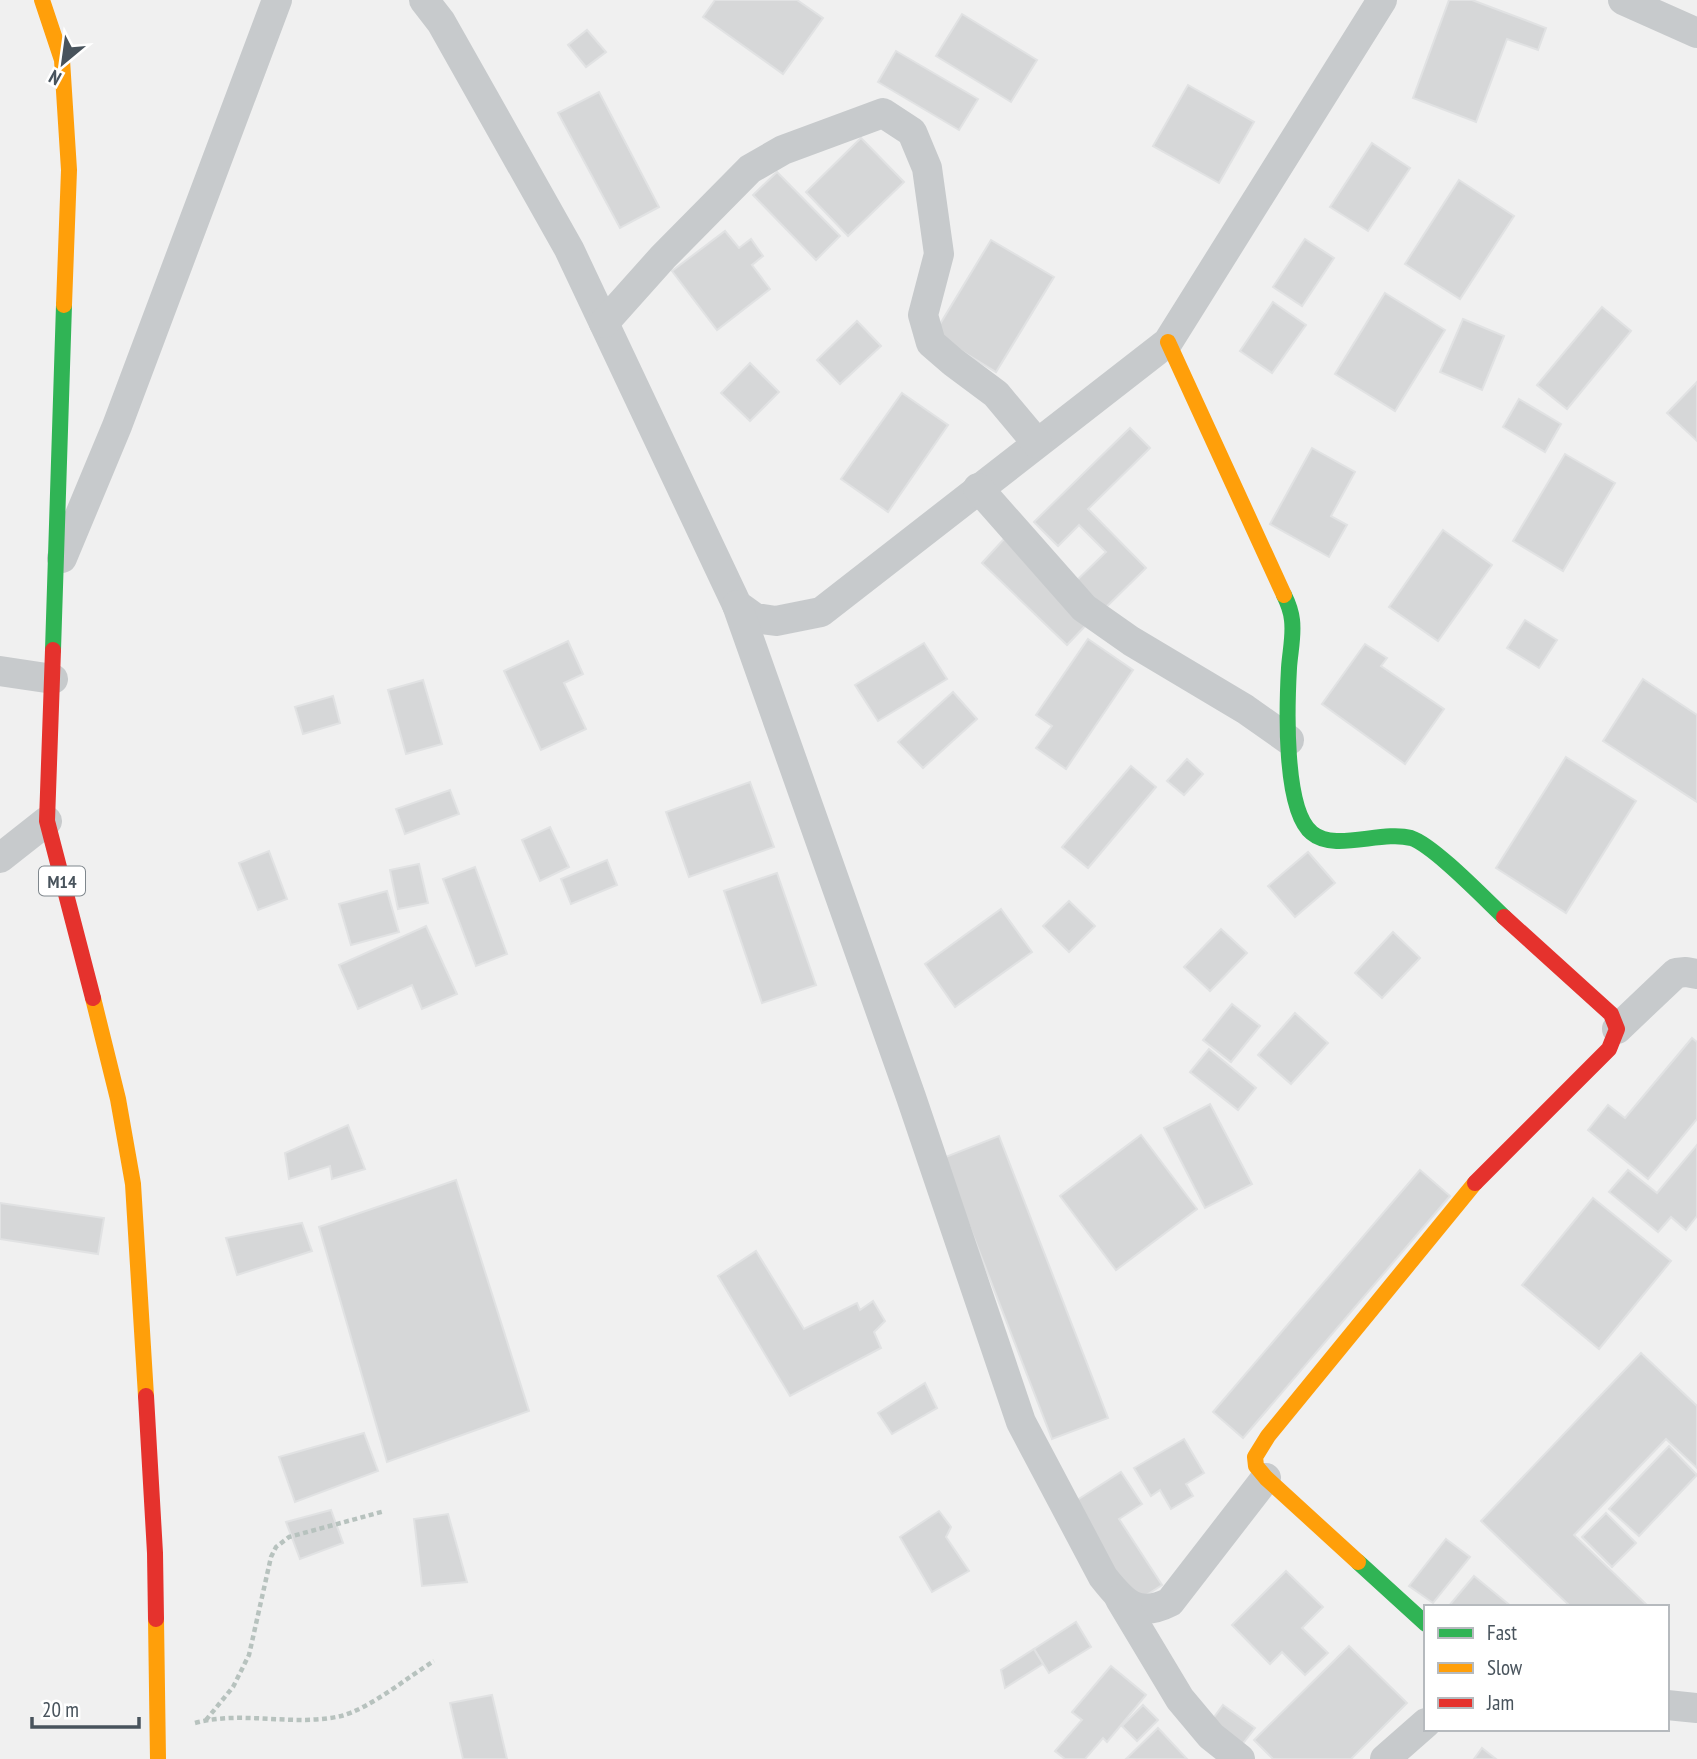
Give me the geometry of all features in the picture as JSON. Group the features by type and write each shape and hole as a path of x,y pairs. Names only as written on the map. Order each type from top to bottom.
{"main road":[{"name":"M14","path":"41,0 46,5 62,60 69,170 47,821 118,1099 134,1185 155,1553 158,1759"},
{"path":"1168,342 1279,580 1292,619 1289,763 1296,811 1303,827 1311,834 1332,840 1400,834 1423,844 1611,1014 1617,1028 1609,1049 1483,1174 1254,1456 1253,1461 1266,1478 1424,1623"}],"street":[{"path":"55,573 117,426 277,0"},
{"path":"424,0 441,22 569,249 737,605 911,1097 1021,1422 1103,1577 1120,1599 1180,1699 1211,1736 1240,1759"},
{"path":"737,605 755,618 776,621 821,612 1168,342 1382,0"},
{"path":"1623,0 1697,33"},
{"path":"604,323 663,257 750,169 783,150 883,113 912,132 927,168 939,254 923,316 931,343 996,394 1037,443"},
{"path":"978,488 1084,608 1131,641 1245,709 1289,740"},
{"path":"0,671 53,680"},
{"path":"0,858 47,821"},
{"path":"1617,1028 1676,973 1697,974"},
{"path":"1120,1599 1140,1609 1156,1609 1170,1602 1266,1478"},
{"path":"1669,1705 1697,1708"},
{"path":"1385,1759 1424,1725"}],"path":[{"path":"206,1720 233,1687 250,1655 266,1571 276,1547 289,1537 385,1511"},
{"path":"157,1734 206,1720 228,1717 317,1720 343,1715 359,1709 434,1661"}],"building":[{"path":"715,0 797,0 823,18 783,74 703,17"},
{"path":"1449,0 1472,0 1546,28 1538,50 1507,39 1476,122 1413,98"},
{"path":"962,14 1037,60 1011,102 936,56"},
{"path":"587,30 606,52 586,67 568,45"},
{"path":"896,51 978,99 959,130 878,82"},
{"path":"1188,85 1254,122 1219,183 1153,146"},
{"path":"599,92 659,207 620,228 558,113"},
{"path":"861,138 904,182 848,236 806,192"},
{"path":"1372,143 1410,168 1368,231 1330,207"},
{"path":"777,172 840,236 816,260 753,195"},
{"path":"1459,180 1514,216 1460,299 1405,264"},
{"path":"725,231 739,248 751,239 763,256 752,265 770,289 717,330 672,271"},
{"path":"1305,239 1334,258 1302,306 1273,287"},
{"path":"991,240 1054,277 996,372 934,334"},
{"path":"1385,293 1445,330 1395,411 1335,374"},
{"path":"1273,302 1306,325 1272,373 1240,351"},
{"path":"1602,307 1631,331 1567,409 1537,385"},
{"path":"1463,319 1504,336 1482,390 1440,372"},
{"path":"857,321 881,346 840,384 817,360"},
{"path":"750,363 779,392 750,421 721,393"},
{"path":"1697,382 1697,441 1667,413"},
{"path":"902,393 948,425 888,512 841,479"},
{"path":"1519,399 1561,424 1545,452 1503,427"},
{"path":"1130,428 1150,448 1088,509 1146,568 1098,615 1071,586 1106,552 1079,525 1058,546 1034,522"},
{"path":"1312,448 1355,472 1331,516 1347,525 1329,557 1270,524"},
{"path":"1565,454 1615,483 1563,571 1513,541"},
{"path":"1443,530 1492,565 1438,641 1389,607"},
{"path":"1004,539 1089,622 1067,645 982,563"},
{"path":"1525,620 1557,640 1539,668 1507,648"},
{"path":"1088,639 1133,670 1066,769 1036,748 1052,726 1036,715"},
{"path":"568,641 583,674 564,683 586,729 541,750 504,671"},
{"path":"924,643 947,679 878,721 855,685"},
{"path":"1365,644 1387,658 1381,666 1444,709 1405,764 1322,704"},
{"path":"1643,679 1697,715 1697,802 1603,741"},
{"path":"423,680 442,744 406,754 388,690"},
{"path":"953,692 977,719 923,768 898,742"},
{"path":"333,696 340,723 303,734 295,707"},
{"path":"1566,757 1636,801 1566,913 1496,868"},
{"path":"1187,759 1203,774 1184,795 1167,781"},
{"path":"1131,766 1156,787 1088,868 1062,847"},
{"path":"750,782 774,847 689,877 666,812"},
{"path":"450,790 459,814 405,834 396,809"},
{"path":"550,827 569,867 540,881 522,840"},
{"path":"269,851 287,899 258,910 239,863"},
{"path":"1308,852 1335,883 1295,917 1268,886"},
{"path":"607,860 617,885 571,904 561,879"},
{"path":"419,864 428,903 398,909 390,870"},
{"path":"475,867 507,954 476,966 443,879"},
{"path":"777,873 816,985 762,1003 724,891"},
{"path":"387,891 399,932 351,945 339,904"},
{"path":"1069,901 1095,926 1069,952 1043,926"},
{"path":"1001,909 1032,952 955,1007 925,964"},
{"path":"426,926 457,994 422,1009 412,985 358,1009 339,965"},
{"path":"1221,929 1247,953 1210,991 1184,967"},
{"path":"1393,932 1420,958 1382,998 1355,973"},
{"path":"1232,1004 1260,1026 1231,1062 1203,1040"},
{"path":"1295,1013 1328,1043 1291,1084 1258,1055"},
{"path":"1692,1038 1697,1042 1697,1119 1648,1179 1588,1130 1608,1105 1625,1118"},
{"path":"1209,1049 1256,1088 1238,1110 1190,1072"},
{"path":"1210,1104 1252,1184 1205,1208 1164,1128"},
{"path":"348,1125 365,1169 332,1179 330,1166 289,1179 285,1153"},
{"path":"1141,1135 1197,1209 1116,1270 1060,1196"},
{"path":"999,1136 1108,1418 1052,1439 943,1158"},
{"path":"1697,1145 1697,1216 1686,1230 1671,1217 1658,1232 1609,1192 1628,1170 1657,1193"},
{"path":"1420,1170 1450,1196 1243,1438 1213,1412"},
{"path":"456,1180 529,1411 387,1462 319,1227"},
{"path":"1593,1198 1671,1261 1599,1349 1522,1285"},
{"path":"0,1203 104,1218 98,1254 0,1239"},
{"path":"302,1223 312,1251 237,1275 226,1238"},
{"path":"756,1251 804,1329 857,1303 860,1310 873,1301 885,1321 874,1332 881,1348 790,1396 718,1276"},
{"path":"1641,1353 1697,1406 1697,1468 1666,1439 1574,1535 1647,1605 1569,1605 1481,1521"},
{"path":"925,1383 937,1408 892,1434 878,1413"},
{"path":"364,1433 378,1471 295,1502 279,1457"},
{"path":"1184,1439 1204,1473 1186,1484 1193,1496 1171,1509 1160,1490 1151,1496 1134,1468"},
{"path":"1669,1446 1697,1475 1639,1536 1609,1509"},
{"path":"1121,1472 1142,1504 1119,1519 1162,1585 1134,1603 1071,1504"},
{"path":"331,1510 343,1543 300,1559 286,1522"},
{"path":"939,1511 951,1527 946,1537 969,1571 932,1592 900,1537"},
{"path":"1606,1513 1636,1543 1612,1567 1582,1537"},
{"path":"448,1514 467,1582 422,1586 414,1519"},
{"path":"1446,1539 1470,1557 1433,1603 1409,1586"},
{"path":"1286,1571 1323,1607 1302,1628 1328,1653 1305,1675 1282,1652 1270,1664 1232,1625"},
{"path":"1474,1576 1510,1605 1450,1605"},
{"path":"1076,1622 1091,1647 1049,1673 1034,1649"},
{"path":"1349,1646 1407,1703 1351,1759 1273,1759 1254,1740"},
{"path":"1034,1649 1043,1664 1005,1688 1001,1670"},
{"path":"1111,1666 1146,1695 1107,1742 1103,1738 1085,1759 1065,1759 1055,1751 1082,1720 1072,1712"},
{"path":"492,1695 507,1759 463,1759 450,1703"},
{"path":"1143,1705 1158,1720 1137,1741 1122,1726"},
{"path":"1223,1705 1255,1728 1240,1747 1209,1724"},
{"path":"1158,1728 1187,1759 1126,1759"},
{"path":"1482,1748 1496,1759 1474,1759"}],"traffic: fast":[{"path":"53,650 64,305"},
{"path":"1284,595 1292,626 1288,684 1291,780 1303,821 1312,833 1333,841 1399,836 1411,838 1445,861 1504,917"},
{"path":"1358,1562 1424,1622"}],"traffic: slow":[{"path":"42,0 62,60 69,170 64,305"},
{"path":"1168,342 1284,595"},
{"path":"93,998 118,1099 133,1184 146,1396"},
{"path":"1358,1562 1266,1478 1256,1466 1255,1457 1268,1436 1475,1183"},
{"path":"156,1619 158,1759"}],"traffic: jam":[{"path":"53,650 47,821 93,998"},
{"path":"1475,1183 1609,1049 1617,1029 1611,1014 1504,917"},
{"path":"146,1396 156,1619"}]}
